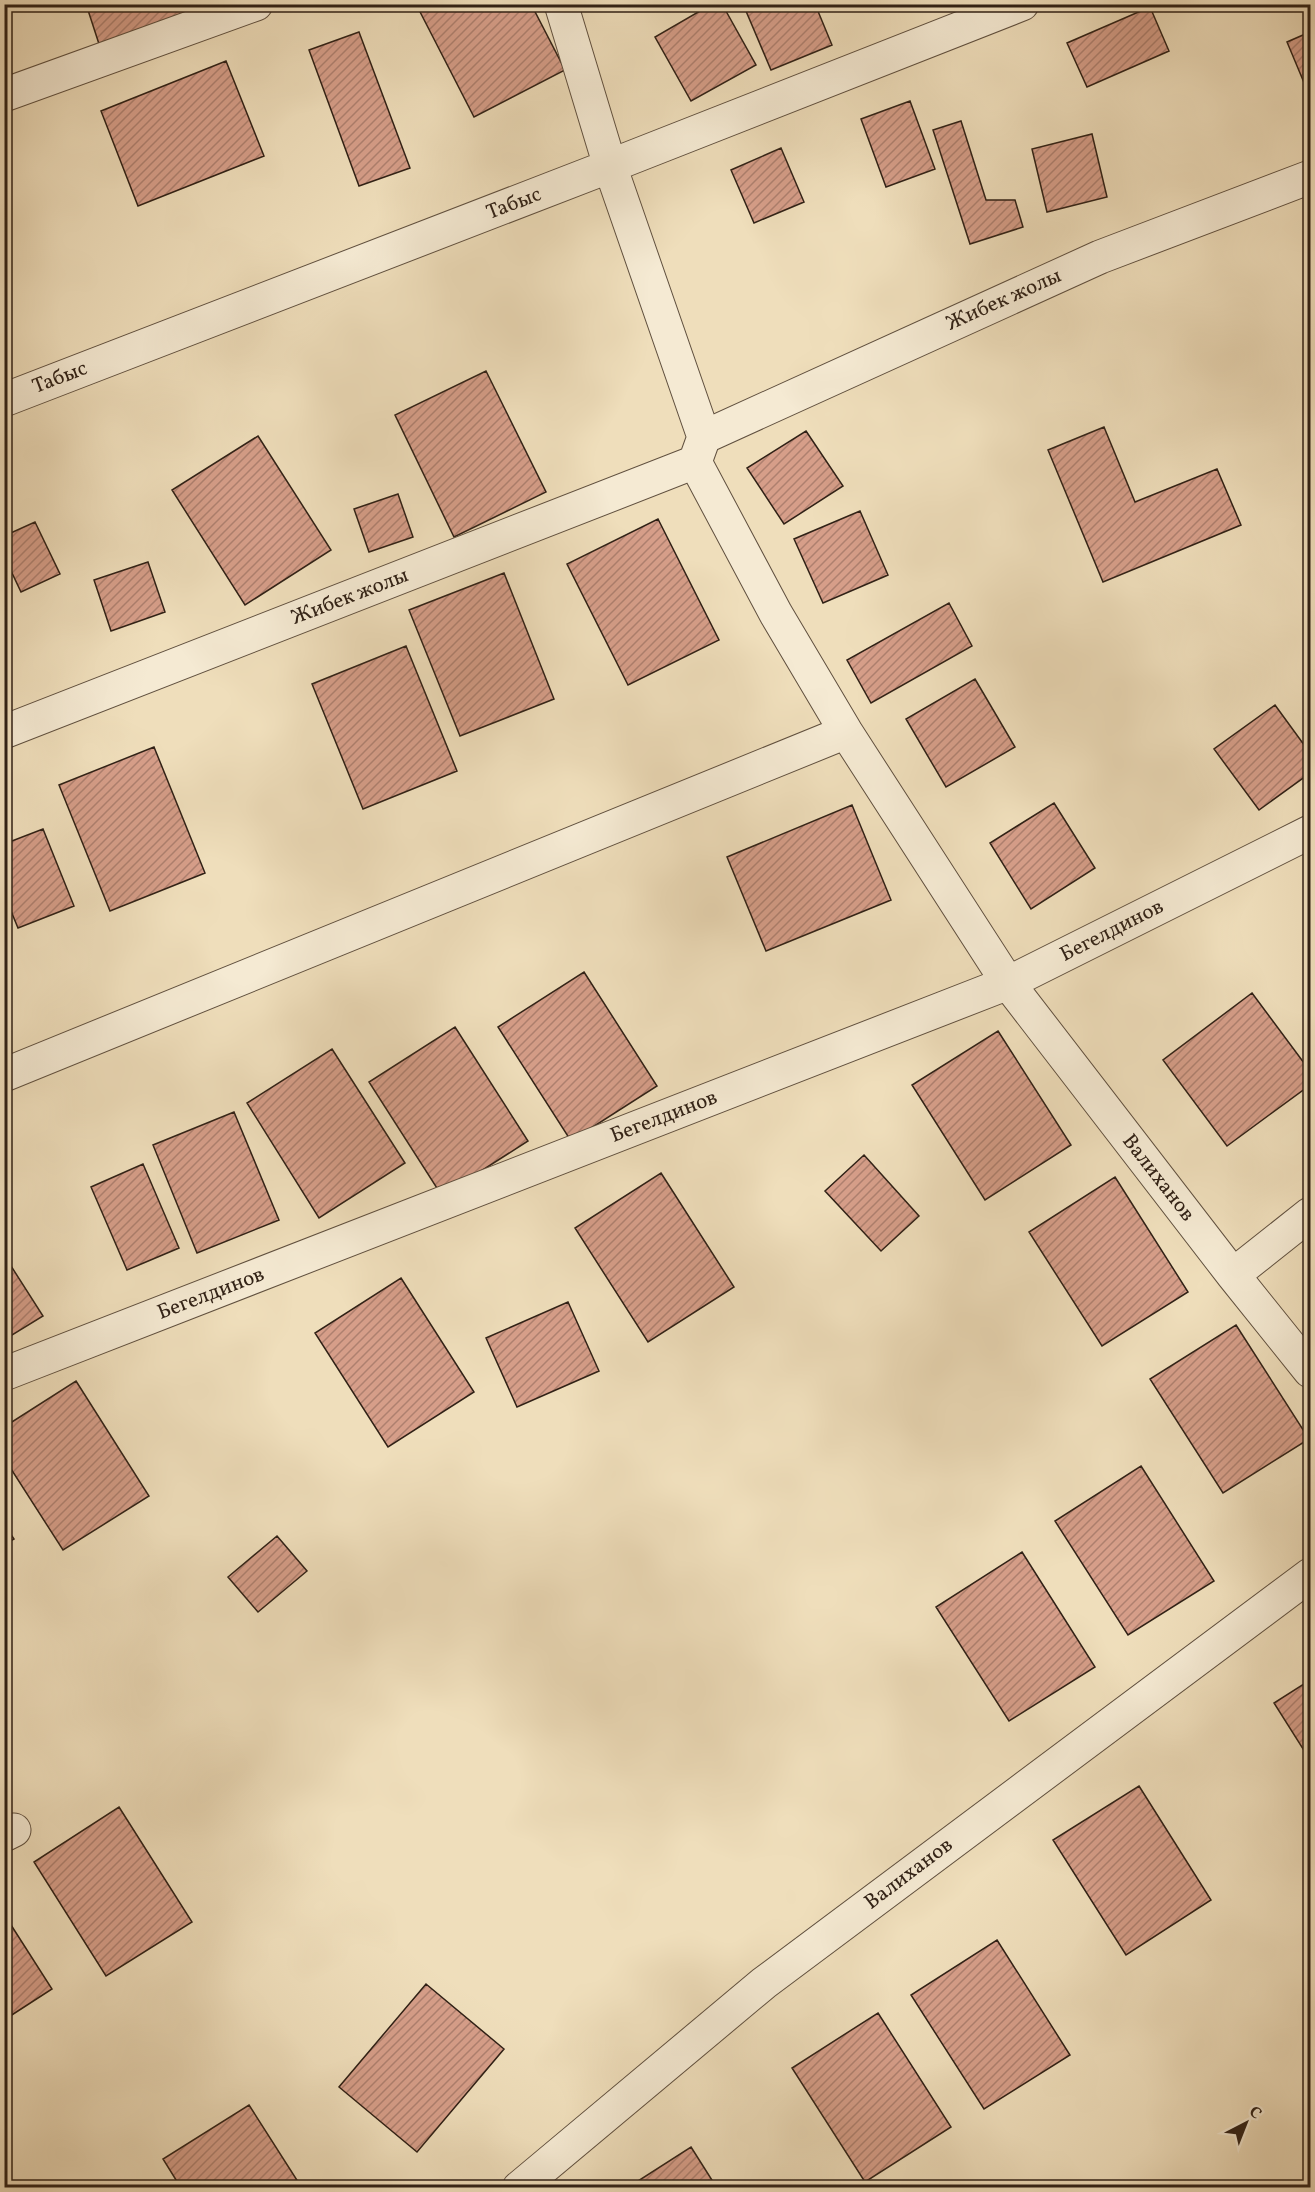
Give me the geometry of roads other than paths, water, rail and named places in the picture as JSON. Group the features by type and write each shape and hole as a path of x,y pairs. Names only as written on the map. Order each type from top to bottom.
{"street":[{"path":"4,95 256,4"},
{"name":"Валиханов","path":"561,4 699,450 776,614 846,732 1008,983 1233,1275 1311,1371"},
{"name":"Табыс","path":"4,400 1022,4"},
{"name":"Жибек жолы","path":"4,732 699,450 1100,257 1311,177"},
{"path":"4,1075 846,732"},
{"name":"Бегелдинов","path":"4,1374 1008,983 1311,832"},
{"path":"1233,1275 1311,1214"},
{"name":"Валиханов","path":"519,2187 764,1983 1311,1575"}]}
